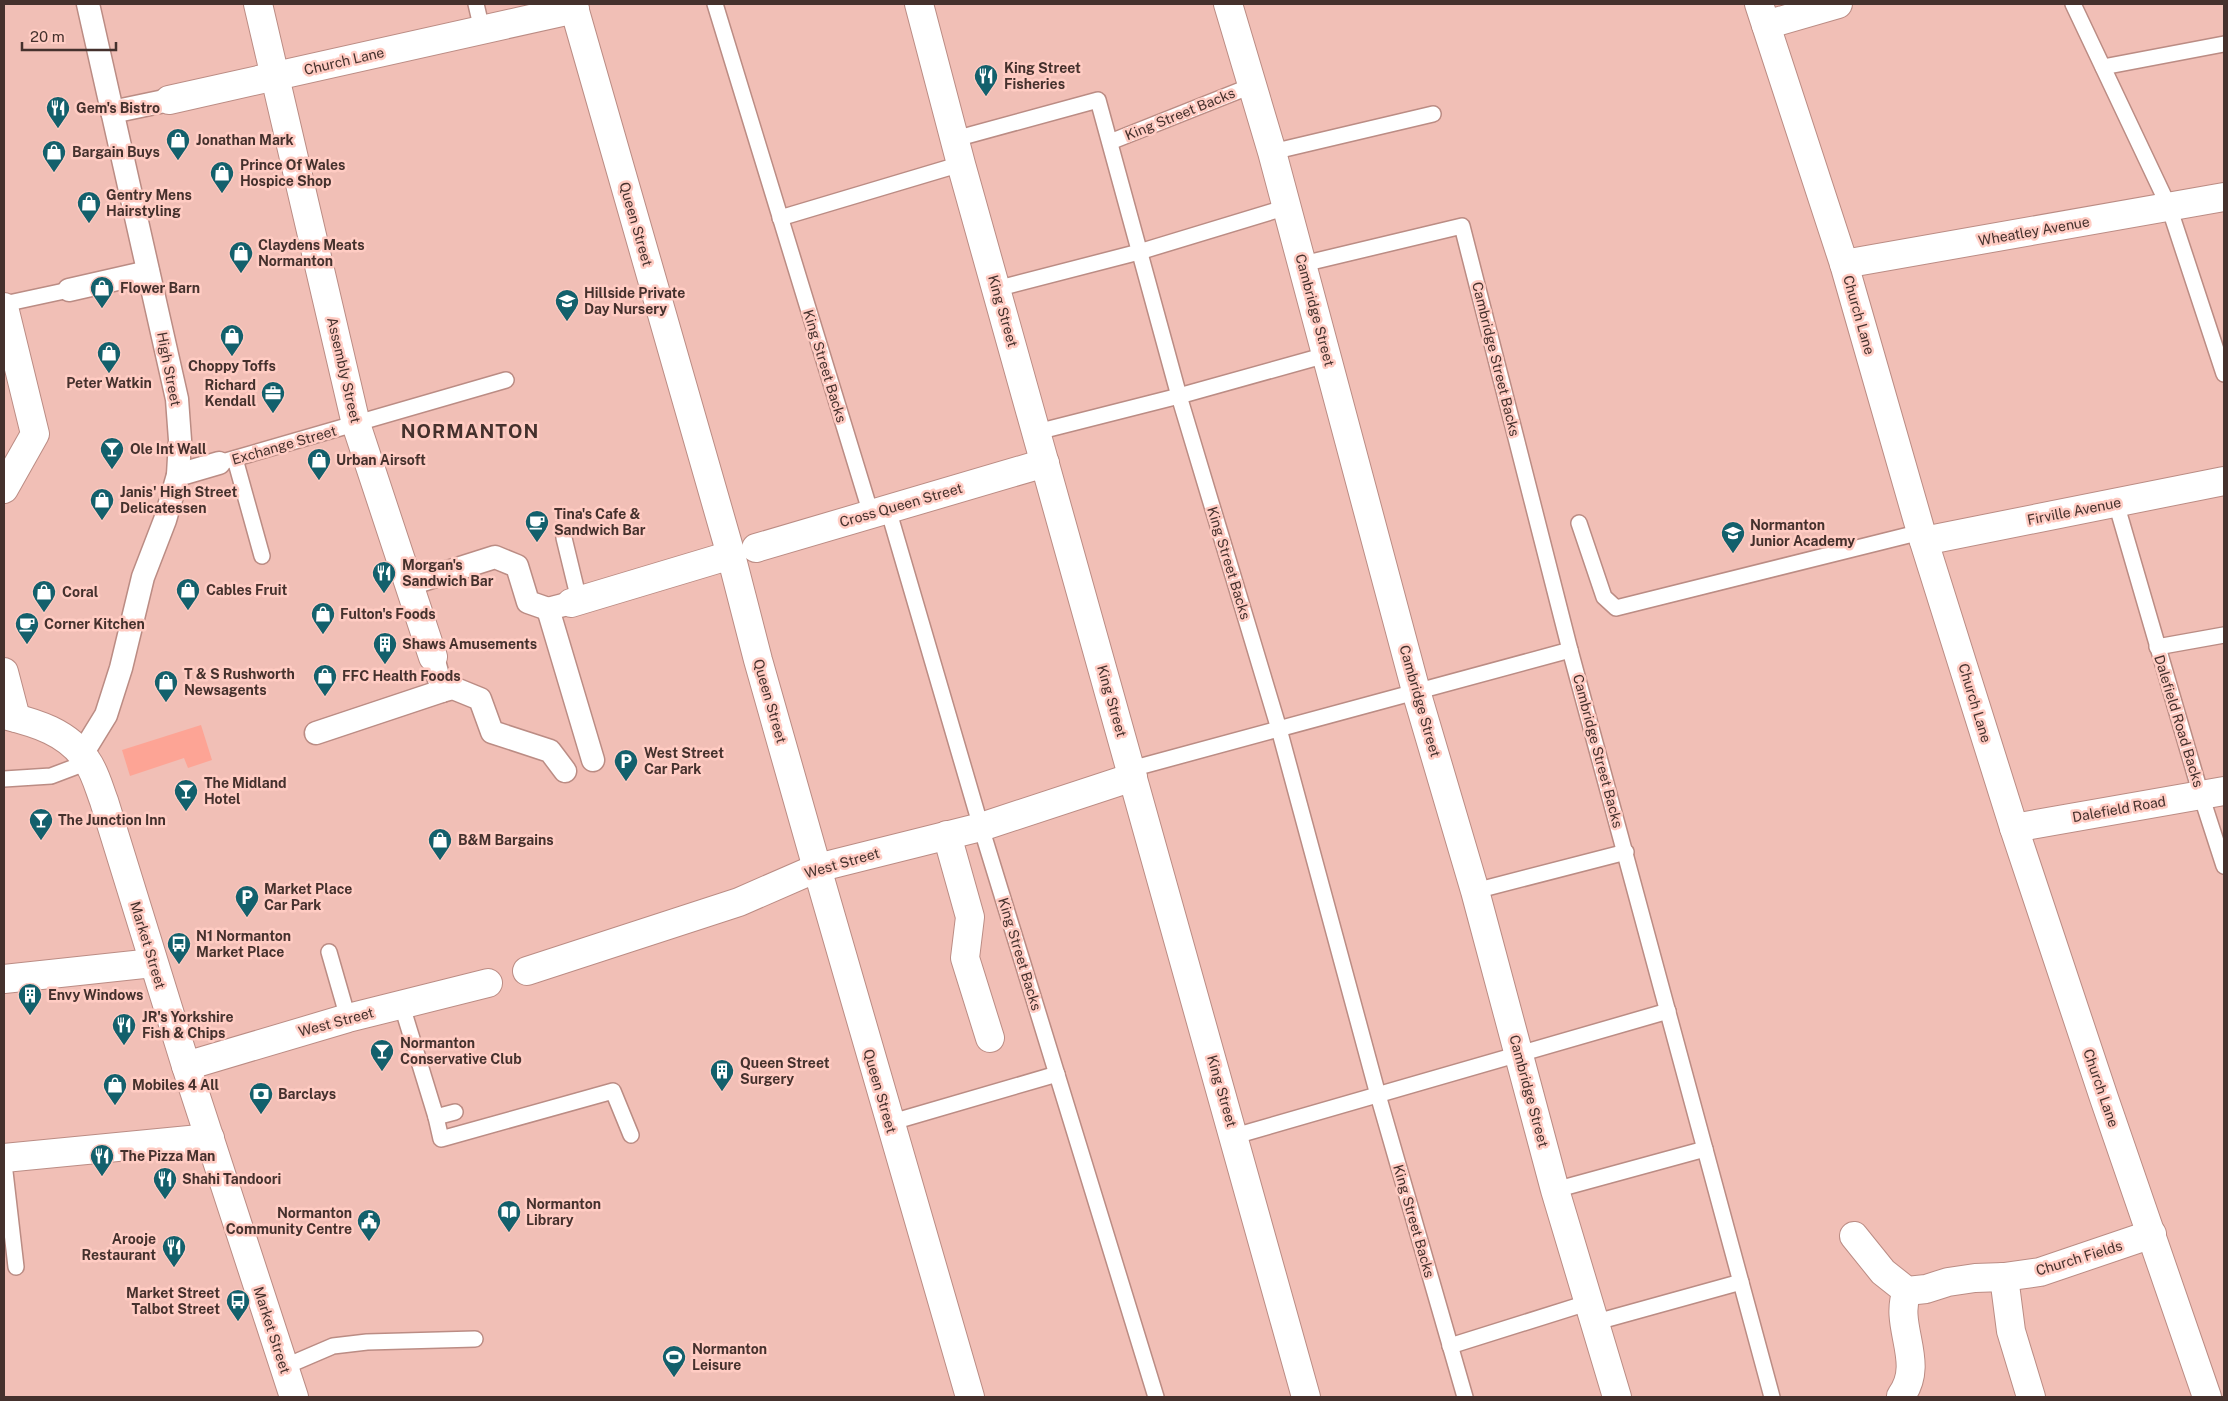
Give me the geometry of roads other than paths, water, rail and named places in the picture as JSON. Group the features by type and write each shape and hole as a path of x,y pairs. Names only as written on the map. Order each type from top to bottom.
{"street":[{"name":"High Street","path":"85,758 106,716 121,668 144,576 178,475 180,440 177,400 88,4"},
{"name":"Assembly Street","path":"258,4 356,424 433,657"},
{"name":"King Street","path":"919,4 958,152 1235,1136 1306,1397"},
{"name":"Cambridge Street","path":"1228,4 1303,264 1416,691 1475,891 1555,1190 1590,1313 1617,1397"},
{"path":"1762,14 1838,4"},
{"name":"Church Lane","path":"112,112 482,30 574,6"},
{"name":"Queen Street","path":"574,6 744,552 760,669 889,1122 970,1397"},
{"name":"Church Lane","path":"1762,14 1844,264 1923,536 2014,828 2207,1397"},
{"name":"Wheatley Avenue","path":"1844,264 2224,197"},
{"path":"69,290 148,272"},
{"path":"4,306 35,434 4,489"},
{"name":"Exchange Street","path":"178,475 227,461"},
{"name":"Cross Queen Street","path":"566,604 1045,463"},
{"name":"Firville Avenue","path":"1923,536 2116,503 2224,481"},
{"path":"410,584 495,557 517,566 528,602 566,604 593,760"},
{"path":"433,657 442,691"},
{"path":"4,672 10,716"},
{"path":"316,733 453,688 480,699 492,732 550,751 566,771"},
{"name":"Market Street","path":"10,716 37,724 57,733 75,746 85,758 104,801 153,963 294,1397"},
{"name":"West Street","path":"527,971 739,902 817,868 981,826 1132,773"},
{"name":"Dalefield Road","path":"2014,828 2213,793"},
{"path":"947,835 970,917 965,958 990,1038"},
{"path":"4,979 153,963"},
{"name":"West Street","path":"186,1066 348,1018 488,983"},
{"path":"4,1158 210,1138"},
{"name":"Church Fields","path":"1906,1291 1926,1289 1948,1282 1976,1278 2040,1272 2152,1234"},
{"path":"1854,1236 1883,1272 1906,1291 1903,1300 1903,1314 1912,1355 1912,1372 1901,1396"},
{"path":"2004,1276 2011,1331 2031,1397"}],"lane":[{"path":"476,4 482,30"},
{"name":"King Street Backs","path":"715,4 780,218 879,512 981,826 1156,1397"},
{"path":"2072,4 2169,208 2218,335 2224,374"},
{"path":"2103,67 2224,44"},
{"name":"King Street Backs","path":"1110,142 1251,86"},
{"name":"King Street Backs","path":"780,218 1098,100 1178,396 1279,729 1378,1096 1465,1397"},
{"path":"1272,152 1433,114"},
{"path":"996,288 1139,252 1287,207"},
{"name":"Cambridge Street Backs","path":"1303,264 1462,226 1570,650 1772,1397"},
{"path":"4,306 69,290"},
{"path":"1037,432 1178,396 1326,355"},
{"name":"Exchange Street","path":"227,461 506,380"},
{"path":"227,461 262,556"},
{"name":"Dalefield Road Backs","path":"2116,503 2157,647 2213,793 2224,866"},
{"path":"1579,523 1604,597 1616,608 1923,536"},
{"path":"564,538 566,604"},
{"name":"Dalefield Road Backs","path":"2157,647 2224,635"},
{"path":"1132,773 1279,729 1570,650"},
{"path":"4,780 51,776 85,758"},
{"path":"1475,891 1626,852"},
{"path":"328,952 348,1018"},
{"path":"402,1006 442,1139 613,1091 631,1136"},
{"path":"1235,1136 1668,1011"},
{"path":"889,1122 1057,1074"},
{"path":"436,1117 455,1112"},
{"path":"1555,1190 1705,1149"},
{"path":"4,1163 16,1267"},
{"path":"1450,1346 1590,1313 1741,1282"},
{"path":"284,1367 333,1346 367,1342 475,1339"}],"place":[{"name":"King Street Fisheries","path":"986,97"},
{"name":"Gem's Bistro","path":"58,129"},
{"name":"Jonathan Mark","path":"178,161"},
{"name":"Bargain Buys","path":"54,173"},
{"name":"Prince Of Wales Hospice Shop","path":"222,194"},
{"name":"Gentry Mens Hairstyling","path":"89,224"},
{"name":"Claydens Meats Normanton","path":"241,274"},
{"name":"Flower Barn","path":"102,309"},
{"name":"Hillside Private Day Nursery","path":"567,322"},
{"name":"Choppy Toffs","path":"232,357"},
{"name":"Peter Watkin","path":"109,374"},
{"name":"Richard Kendall","path":"273,414"},
{"name":"Ole Int Wall","path":"112,470"},
{"name":"Urban Airsoft","path":"319,481"},
{"name":"Janis' High Street Delicatessen","path":"102,521"},
{"name":"Tina's Cafe & Sandwich Bar","path":"537,543"},
{"name":"Normanton Junior Academy","path":"1733,554"},
{"name":"Morgan's Sandwich Bar","path":"384,594"},
{"name":"Cables Fruit","path":"188,611"},
{"name":"Coral","path":"44,613"},
{"name":"Fulton's Foods","path":"323,635"},
{"name":"Corner Kitchen","path":"27,645"},
{"name":"Shaws Amusements","path":"385,665"},
{"name":"FFC Health Foods","path":"325,697"},
{"name":"T & S Rushworth Newsagents","path":"166,703"},
{"name":"West Street Car Park","path":"626,782"},
{"name":"The Midland Hotel","path":"186,812"},
{"name":"The Junction Inn","path":"41,841"},
{"name":"B&M Bargains","path":"440,861"},
{"name":"Market Place Car Park","path":"247,918"},
{"name":"N1 Normanton Market Place","path":"179,965"},
{"name":"Envy Windows","path":"30,1016"},
{"name":"JR's Yorkshire Fish & Chips","path":"124,1046"},
{"name":"Normanton Conservative Club","path":"382,1072"},
{"name":"Queen Street Surgery","path":"722,1092"},
{"name":"Mobiles 4 All","path":"115,1106"},
{"name":"Barclays","path":"261,1115"},
{"name":"The Pizza Man","path":"102,1177"},
{"name":"Shahi Tandoori","path":"165,1200"},
{"name":"Normanton Library","path":"509,1233"},
{"name":"Normanton Community Centre","path":"369,1242"},
{"name":"Arooje Restaurant","path":"174,1268"},
{"name":"Market Street Talbot Street","path":"238,1322"},
{"name":"Normanton Leisure","path":"674,1378"}],"district":[{"name":"NORMANTON","path":"470,431"}]}
